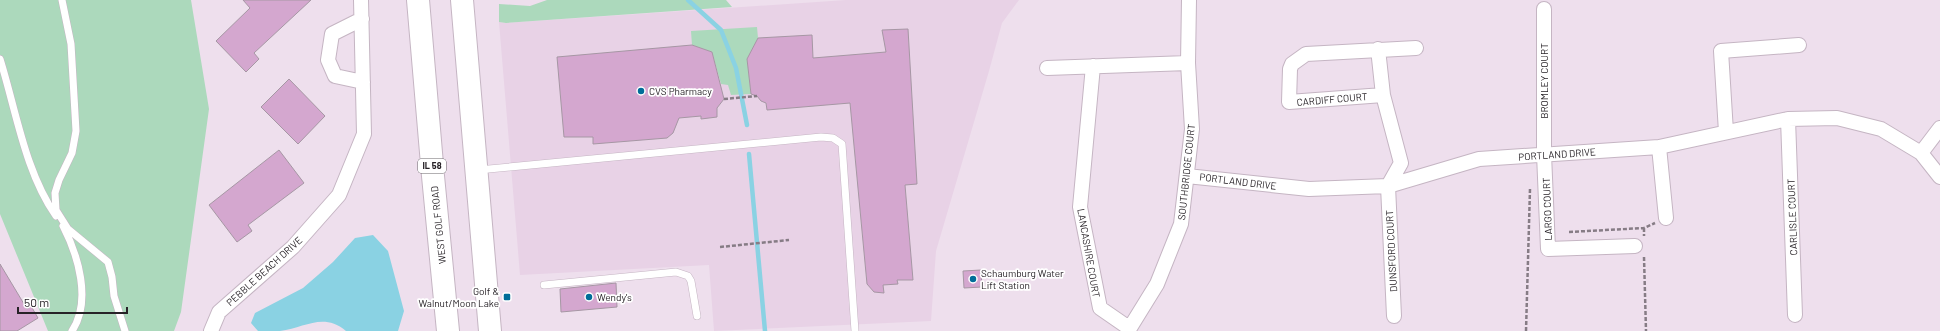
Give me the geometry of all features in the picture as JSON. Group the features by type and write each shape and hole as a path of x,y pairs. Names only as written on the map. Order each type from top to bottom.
{"main road":[{"name":"WEST GOLF ROAD","path":"418,0 432,168 448,331"},
{"path":"462,0 490,331"}],"street":[{"name":"PEBBLE BEACH DRIVE","path":"211,331 219,312 293,247 339,195 364,134 361,0"},
{"name":"SOUTHBRIDGE COURT","path":"1129,329 1156,284 1181,224 1188,176 1192,129 1188,63 1189,0"},
{"name":"BROMLEY COURT","path":"1544,9 1544,154"},
{"path":"362,19 332,34 328,60 334,76 363,82"},
{"path":"1726,132 1721,51 1799,45"},
{"name":"CARDIFF COURT","path":"1383,95 1290,102 1290,69 1292,64 1297,59 1306,54 1416,48"},
{"path":"1378,50 1383,95 1401,163 1388,186"},
{"path":"1047,68 1188,63"},
{"name":"LANCASHIRE COURT","path":"1093,66 1080,207 1100,308 1129,329"},
{"name":"PORTLAND DRIVE","path":"1188,176 1309,189 1388,186 1479,159 1659,147 1788,120 1837,118 1881,129 1921,153"},
{"name":"CARLISLE COURT","path":"1788,120 1795,315"},
{"path":"1940,128 1921,153 1940,177"},
{"path":"1659,147 1666,218"},
{"name":"LARGO COURT","path":"1544,154 1548,249 1641,247"},
{"name":"DUNSFORD COURT","path":"1388,186 1394,316"}],"lane":[{"path":"62,0 71,44 74,74 76,131 72,153 59,180 55,193 56,210 68,229 108,262 112,277 114,296 125,331"},
{"path":"0,59 40,188 47,203 71,243 81,284 81,310 72,331"},
{"path":"476,170 821,137 832,138 842,144 855,331"},
{"path":"544,285 676,272 688,276 691,281 698,316"}],"path":[{"path":"724,99 757,96"},
{"path":"1526,331 1528,315 1530,186"},
{"path":"1568,232 1644,228 1666,218"},
{"path":"1644,228 1641,247 1646,331"},
{"path":"720,247 789,240"}],"shaded area":[{"path":"846,0 1019,0 1002,23 936,251 931,321 714,331 709,265 520,275 499,22 506,23"}],"green space":[{"path":"0,0 191,0 209,109 181,312 174,331 48,331 0,214"},
{"path":"547,0 726,0 732,7 506,23 499,22 499,4 530,6"},
{"path":"757,27 758,38 747,59 751,94 731,95 728,85 721,84 712,52 692,45 691,31"}],"water":[{"path":"373,235 388,251 404,311 398,331 346,331 338,325 322,322 280,331 258,331 251,323 255,313 303,288 333,262 355,238"}],"building":[{"path":"243,0 311,0 254,53 259,59 246,72 216,41 250,8"},
{"path":"908,29 917,184 905,185 913,280 897,280 898,284 883,285 884,293 874,292 867,284 850,103 767,110 766,103 761,101 757,96 751,94 747,59 758,38 812,35 813,58 886,52 882,30"},
{"name":"CVS Pharmacy","path":"692,45 712,52 724,99 717,108 717,117 701,119 701,116 679,118 673,133 667,138 593,144 593,137 564,137 557,57"},
{"path":"289,79 325,116 298,144 261,107"},
{"path":"279,150 304,183 248,225 252,231 237,242 209,205"},
{"path":"0,264 27,309 31,306 38,318 17,331 0,331"},
{"name":"Schaumburg Water Lift Station","path":"981,270 982,287 964,288 963,271"},
{"name":"Wendy's","path":"616,283 617,307 561,312 560,289"}],"waterway":[{"path":"688,0 721,30 736,68 747,125"},
{"path":"749,154 765,331"}],"place":[{"name":"CVS Pharmacy","path":"641,91"},
{"name":"Schaumburg Water Lift Station","path":"973,279"},
{"name":"Golf & Walnut/Moon Lake","path":"507,297"},
{"name":"Wendy's","path":"589,297"}]}
